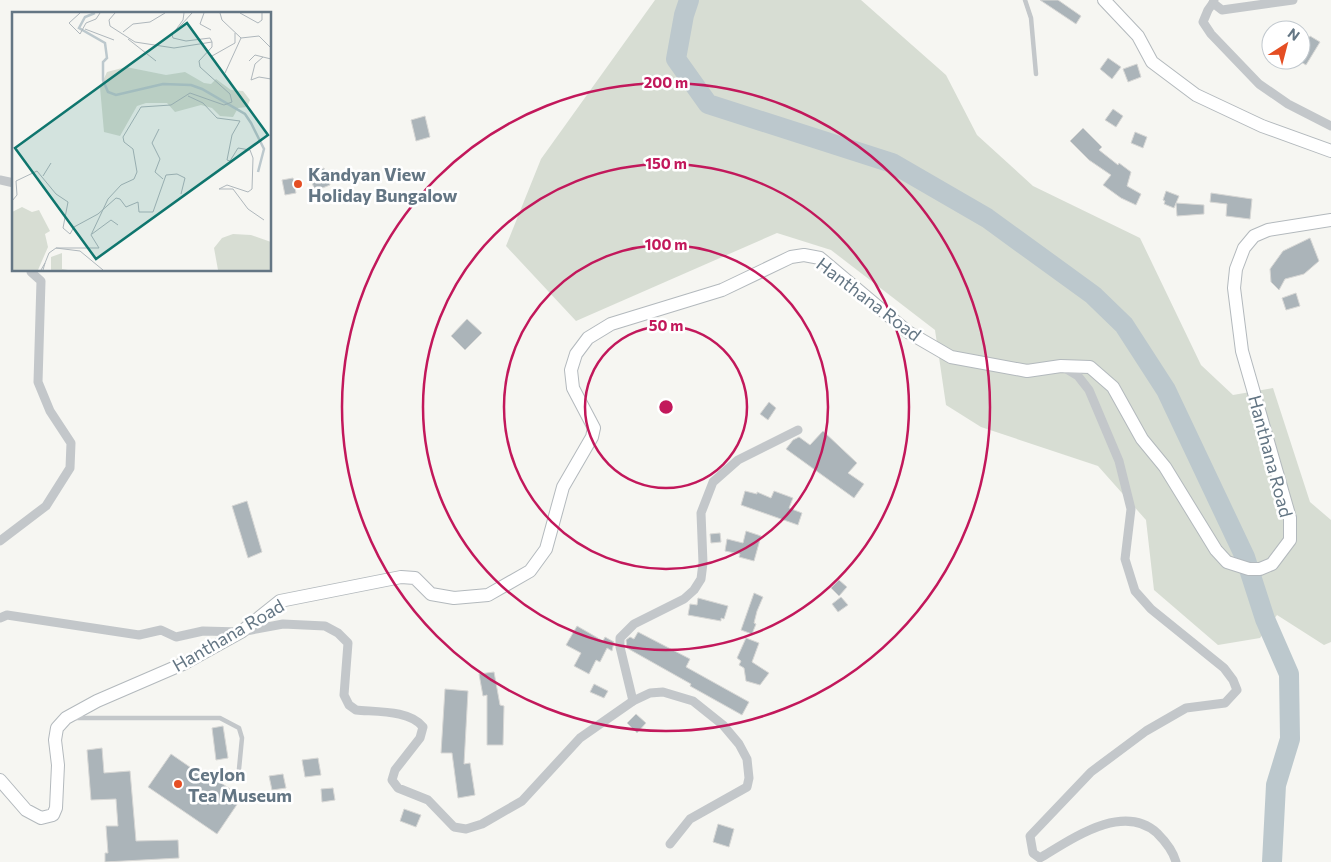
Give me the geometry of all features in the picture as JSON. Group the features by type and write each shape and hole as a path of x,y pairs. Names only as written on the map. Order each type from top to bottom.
{"street":[{"path":"1104,0 1138,36 1152,62 1196,95 1262,126 1331,151"},
{"path":"1293,0 1222,10 1213,2 1204,22 1211,34 1259,84 1288,104 1331,126"},
{"name":"Hanthana Road","path":"66,718 97,700 185,663 241,632 280,601 401,577 415,578 431,594 454,598 488,595 530,571 546,549 563,487 592,437 594,428 573,388 571,370 576,354 588,338 611,324 722,290 790,257 804,255 820,258 908,332 951,357 1027,371 1060,366 1090,366 1112,387 1142,439 1164,467 1216,550 1227,562 1249,569 1272,564 1290,540 1290,518 1242,351 1234,288 1236,269 1244,248 1254,236 1268,230 1331,220"},
{"path":"0,541 46,506 70,468 71,443 50,411 38,382 41,281 30,271"},
{"path":"1060,366 1078,376 1089,390 1119,461 1131,509 1125,559 1135,591 1151,610 1224,668 1234,680 1237,690 1226,703 1186,708 1146,731 1091,772 1030,836 1033,853 1040,858 1086,830 1126,820 1149,827 1164,840 1176,862"},
{"path":"633,701 620,647 620,638 634,624 684,599 694,590 700,579 703,562 701,513 713,482 738,460 798,430"},
{"path":"0,618 6,615 138,635 161,630 176,637 203,631 241,632 283,624 325,626 338,633 348,643 344,695 349,705 356,710 406,715 417,720 423,727 420,738 394,770 392,780 398,788 428,800 454,827 466,829 482,824 522,801 580,738 633,701 650,693 663,692 693,701 724,725 739,744 746,760 749,778 747,786 690,818 670,844"},
{"path":"0,780 26,810 41,818 53,815 56,808 58,765 55,740 57,728 66,718"}],"lane":[{"path":"1025,0 1032,18 1036,74"},
{"path":"66,718 220,718 239,728 242,738 239,769"}],"shaded area":[{"path":"655,0 861,0 946,75 977,135 1033,186 1140,238 1201,365 1233,395 1273,388 1310,502 1331,520 1331,642 1324,645 1277,615 1260,638 1218,645 1154,590 1146,520 1098,466 981,427 946,405 935,330 831,250 777,233 576,321 506,246 541,159"}],"building":[{"path":"1040,0 1058,0 1081,16 1076,24"},
{"path":"1311,37 1320,42 1311,57"},
{"path":"1108,58 1121,67 1112,79 1100,69"},
{"path":"1137,64 1141,77 1128,82 1123,69"},
{"path":"1113,109 1123,116 1116,127 1105,120"},
{"path":"425,116 430,137 416,141 411,120"},
{"path":"1083,128 1102,147 1099,150 1118,165 1119,163 1131,172 1127,186 1141,194 1136,205 1121,198 1103,185 1111,175 1089,160 1070,141"},
{"path":"1135,132 1147,137 1143,148 1131,143"},
{"path":"324,168 330,185 315,191 309,174"},
{"path":"293,178 296,193 285,195 282,180"},
{"path":"1166,191 1179,196 1174,208 1164,204 1165,201 1163,200"},
{"path":"1211,193 1252,199 1250,219 1226,216 1227,204 1210,202"},
{"path":"1176,203 1204,205 1204,214 1177,216"},
{"path":"1310,238 1319,261 1304,274 1285,279 1279,290 1271,282 1270,269 1283,251"},
{"path":"1296,293 1300,306 1286,310 1282,298"},
{"path":"467,319 482,333 465,350 451,336"},
{"path":"769,402 776,408 768,420 760,414"},
{"path":"823,431 857,463 848,473 864,484 854,498 786,449 793,440 799,437 810,445"},
{"path":"745,491 757,494 757,492 771,498 774,491 793,498 789,508 802,513 798,525 741,505"},
{"path":"247,501 262,552 248,558 232,506"},
{"path":"746,531 761,536 754,561 739,557 740,554 725,551 727,539 743,543"},
{"path":"720,533 721,542 711,543 710,534"},
{"path":"839,580 847,587 839,596 831,588"},
{"path":"754,593 763,597 757,611 754,623 756,624 752,634 741,630"},
{"path":"841,597 848,605 838,612 832,604"},
{"path":"698,598 728,606 724,619 721,618 721,621 688,615 690,604 697,605"},
{"path":"577,626 603,641 605,637 614,642 612,651 607,648 600,662 596,660 589,674 574,666 581,653 566,645"},
{"path":"638,632 690,659 686,667 749,702 742,715 627,648 626,640 630,637 634,639"},
{"path":"746,638 759,643 752,662 769,673 760,685 746,681 744,668 739,665 741,661 737,658"},
{"path":"494,672 500,705 504,706 503,745 487,745 487,695 483,696 479,674"},
{"path":"594,684 608,691 604,698 590,692"},
{"path":"445,689 468,691 464,764 470,763 475,795 458,798 452,753 441,753"},
{"path":"636,714 646,723 637,733 627,723"},
{"path":"223,726 228,758 216,760 212,728"},
{"path":"102,748 104,773 130,771 136,841 178,840 179,858 105,862 105,853 108,853 106,826 118,826 116,799 91,800 87,750"},
{"path":"171,754 213,783 215,779 230,789 225,795 238,803 217,834 148,787"},
{"path":"318,758 321,775 305,777 302,760"},
{"path":"283,774 286,788 272,790 269,776"},
{"path":"333,788 335,800 322,802 321,789"},
{"path":"404,809 421,815 416,827 400,821"},
{"path":"718,824 734,829 729,847 713,842"}],"waterway":[{"path":"689,0 684,15 676,59 708,104 892,163 987,218 1093,295 1124,325 1166,390 1245,557 1265,619 1289,674 1290,739 1276,785 1272,862"}],"place":[{"name":"Kandyan View Holiday Bungalow","path":"298,184"},
{"name":"Ceylon Tea Museum","path":"178,784"}]}
